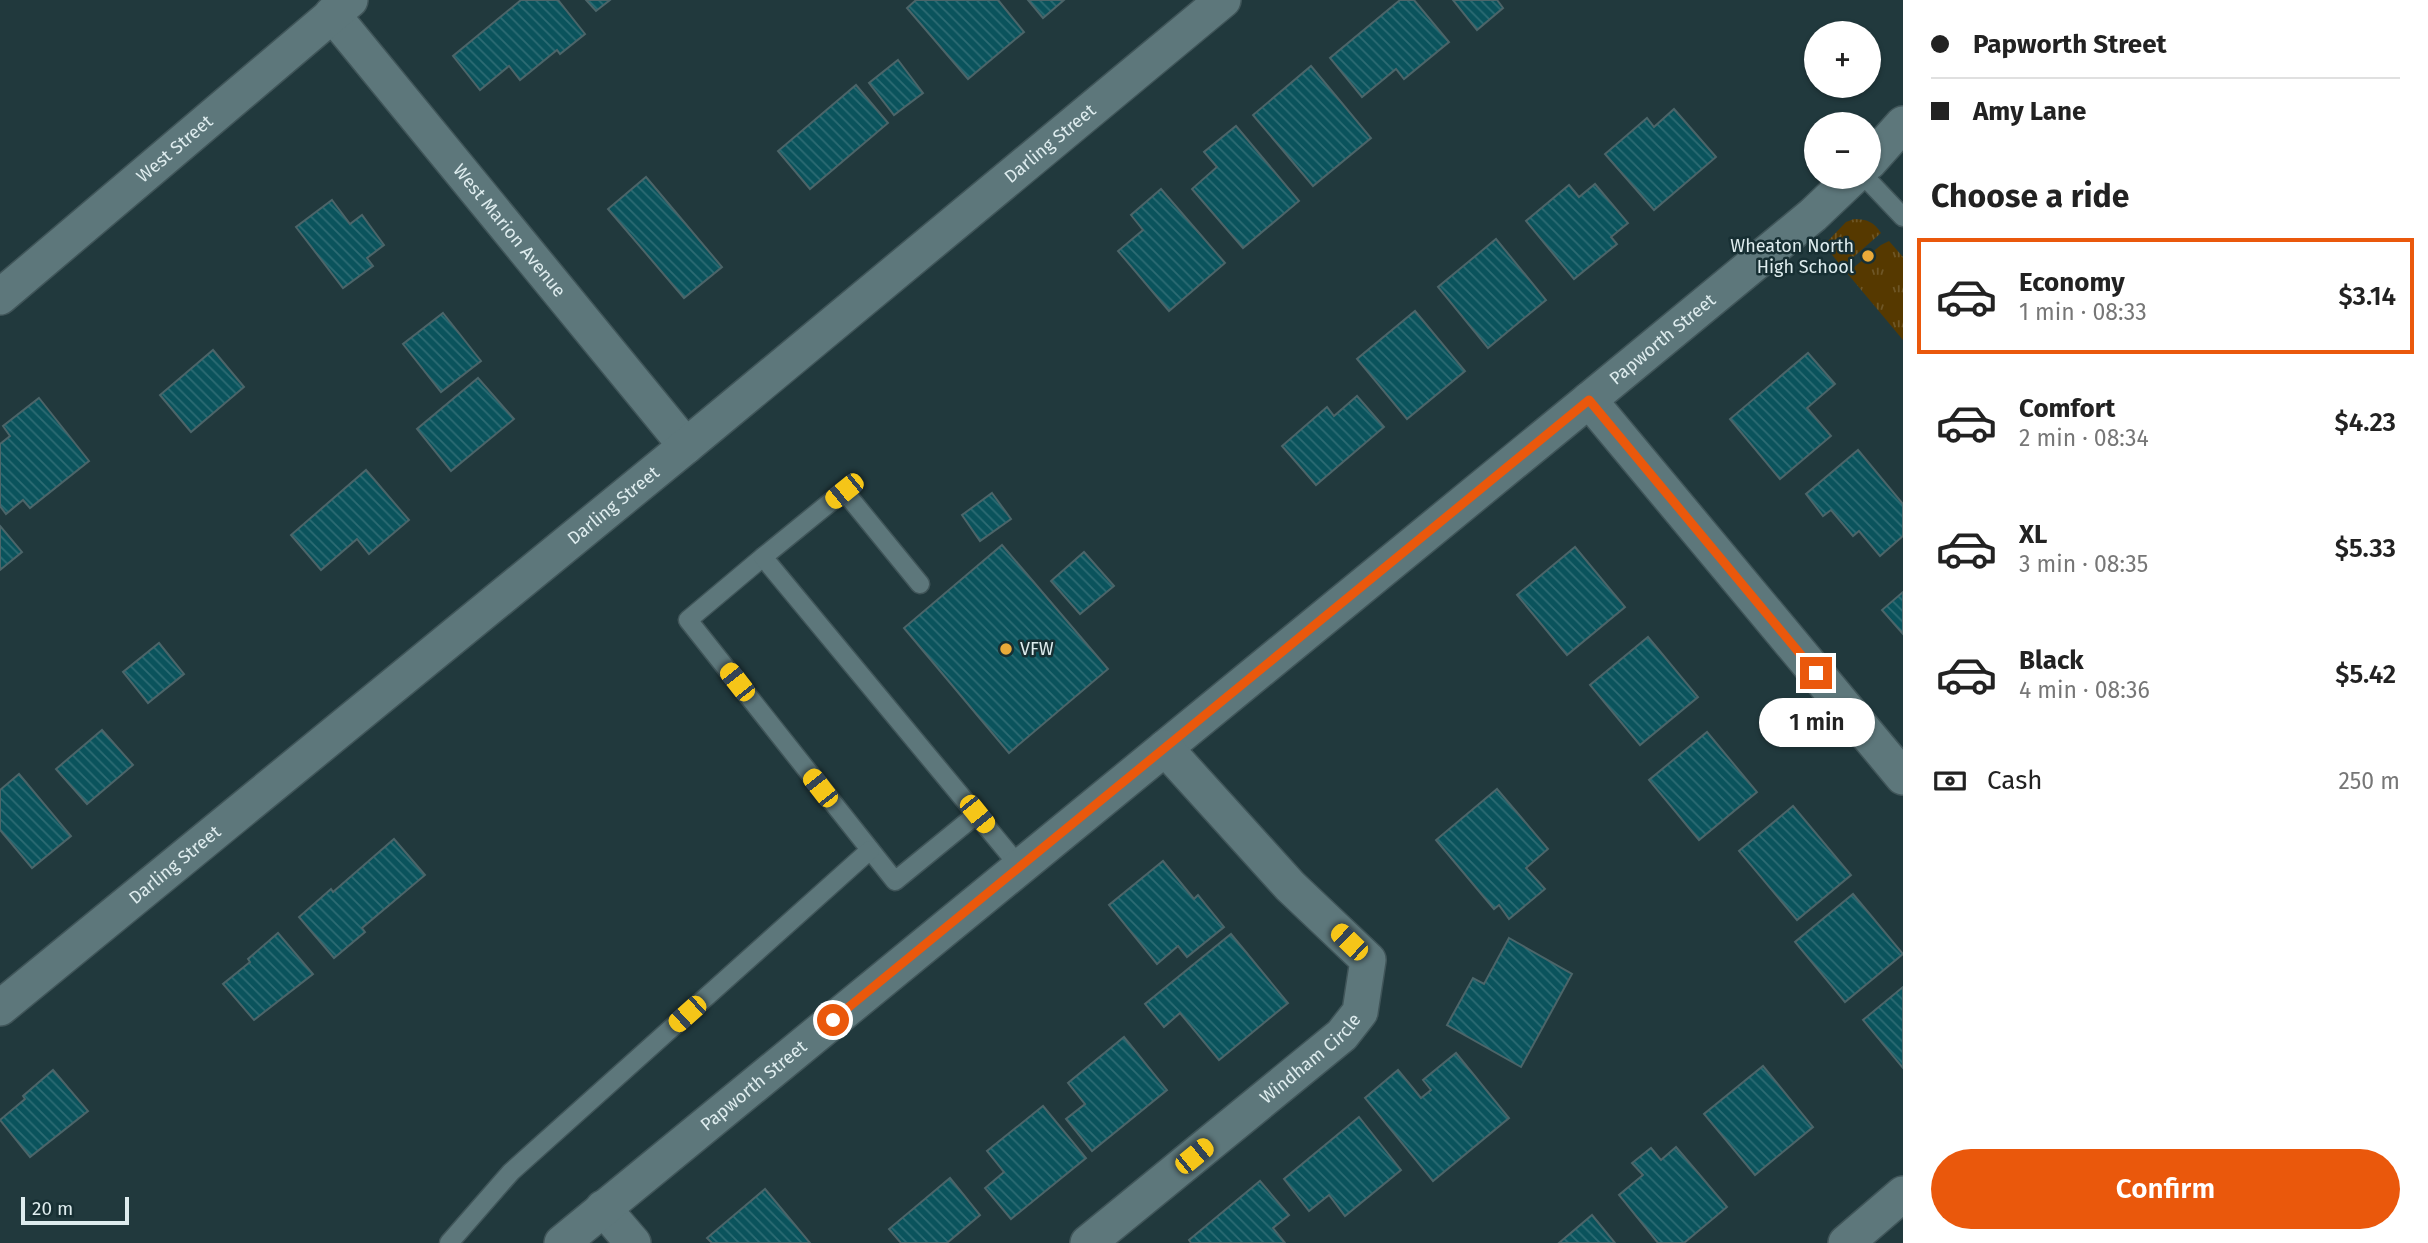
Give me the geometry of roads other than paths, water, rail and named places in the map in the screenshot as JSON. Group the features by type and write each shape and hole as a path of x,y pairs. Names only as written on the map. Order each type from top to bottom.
{"street":[{"name":"Darling Street","path":"0,1007 686,446 1223,0"},
{"name":"West Marion Avenue","path":"341,7 686,446"},
{"name":"West Street","path":"0,297 341,7"},
{"path":"1881,149 1903,124"},
{"name":"Papworth Street","path":"562,1243 1589,400 1813,215 1840,189"},
{"path":"1589,400 1903,777"},
{"name":"Windham Circle","path":"1088,1243 1342,1035 1360,1012 1368,960 1290,886 1165,748"},
{"path":"1846,1243 1903,1194"},
{"path":"603,1208 633,1243"}],"lane":[{"path":"1876,189 1903,217"},
{"path":"920,584 844,491 688,620 895,881 977,814"},
{"path":"763,556 1020,867"},
{"path":"449,1243 511,1172 870,850"}],"place":[{"name":"Wheaton North High School","path":"1868,256"},
{"name":"VFW","path":"1006,649"}]}
